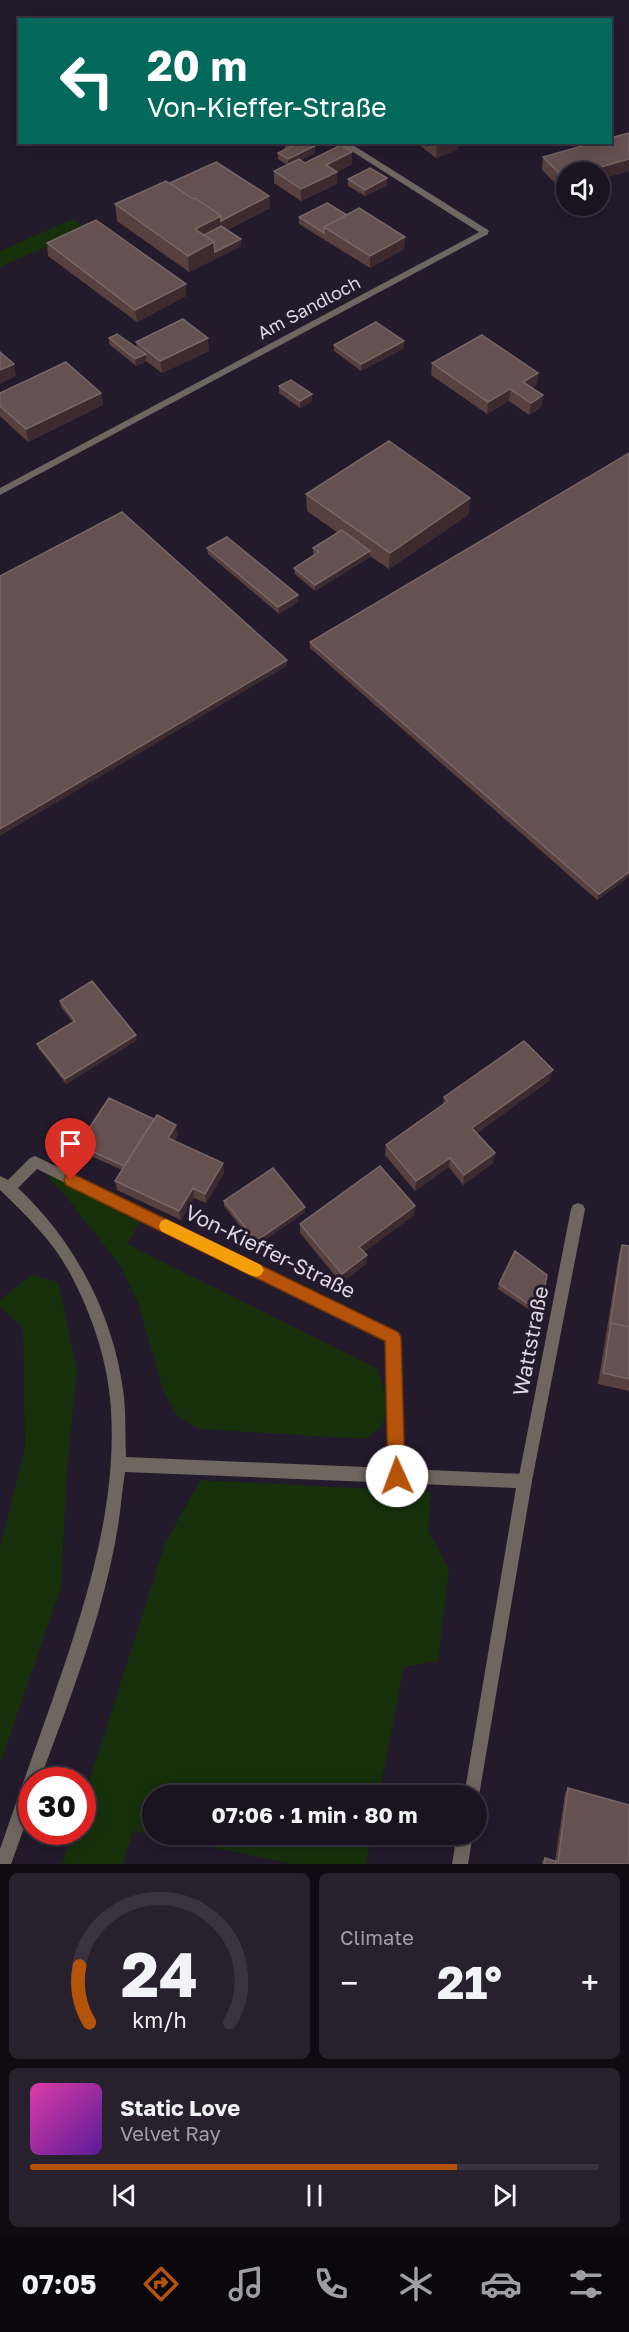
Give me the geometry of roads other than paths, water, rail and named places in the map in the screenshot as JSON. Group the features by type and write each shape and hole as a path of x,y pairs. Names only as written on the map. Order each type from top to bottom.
{"street":[{"name":"Am Sandloch","path":"0,492 485,232 345,144"},
{"name":"Von-Kieffer-Straße","path":"37,1767 92,1608 109,1540 119,1464 116,1389 108,1343 91,1297 48,1229 4,1186 35,1162 393,1337 397,1476"},
{"name":"Wattstraße","path":"525,1481 578,1209"},
{"path":"119,1464 525,1481 474,1785"},
{"name":"Von-Kieffer-Straße","path":"3,1864 18,1821"},
{"path":"460,1864 463,1845"}]}
